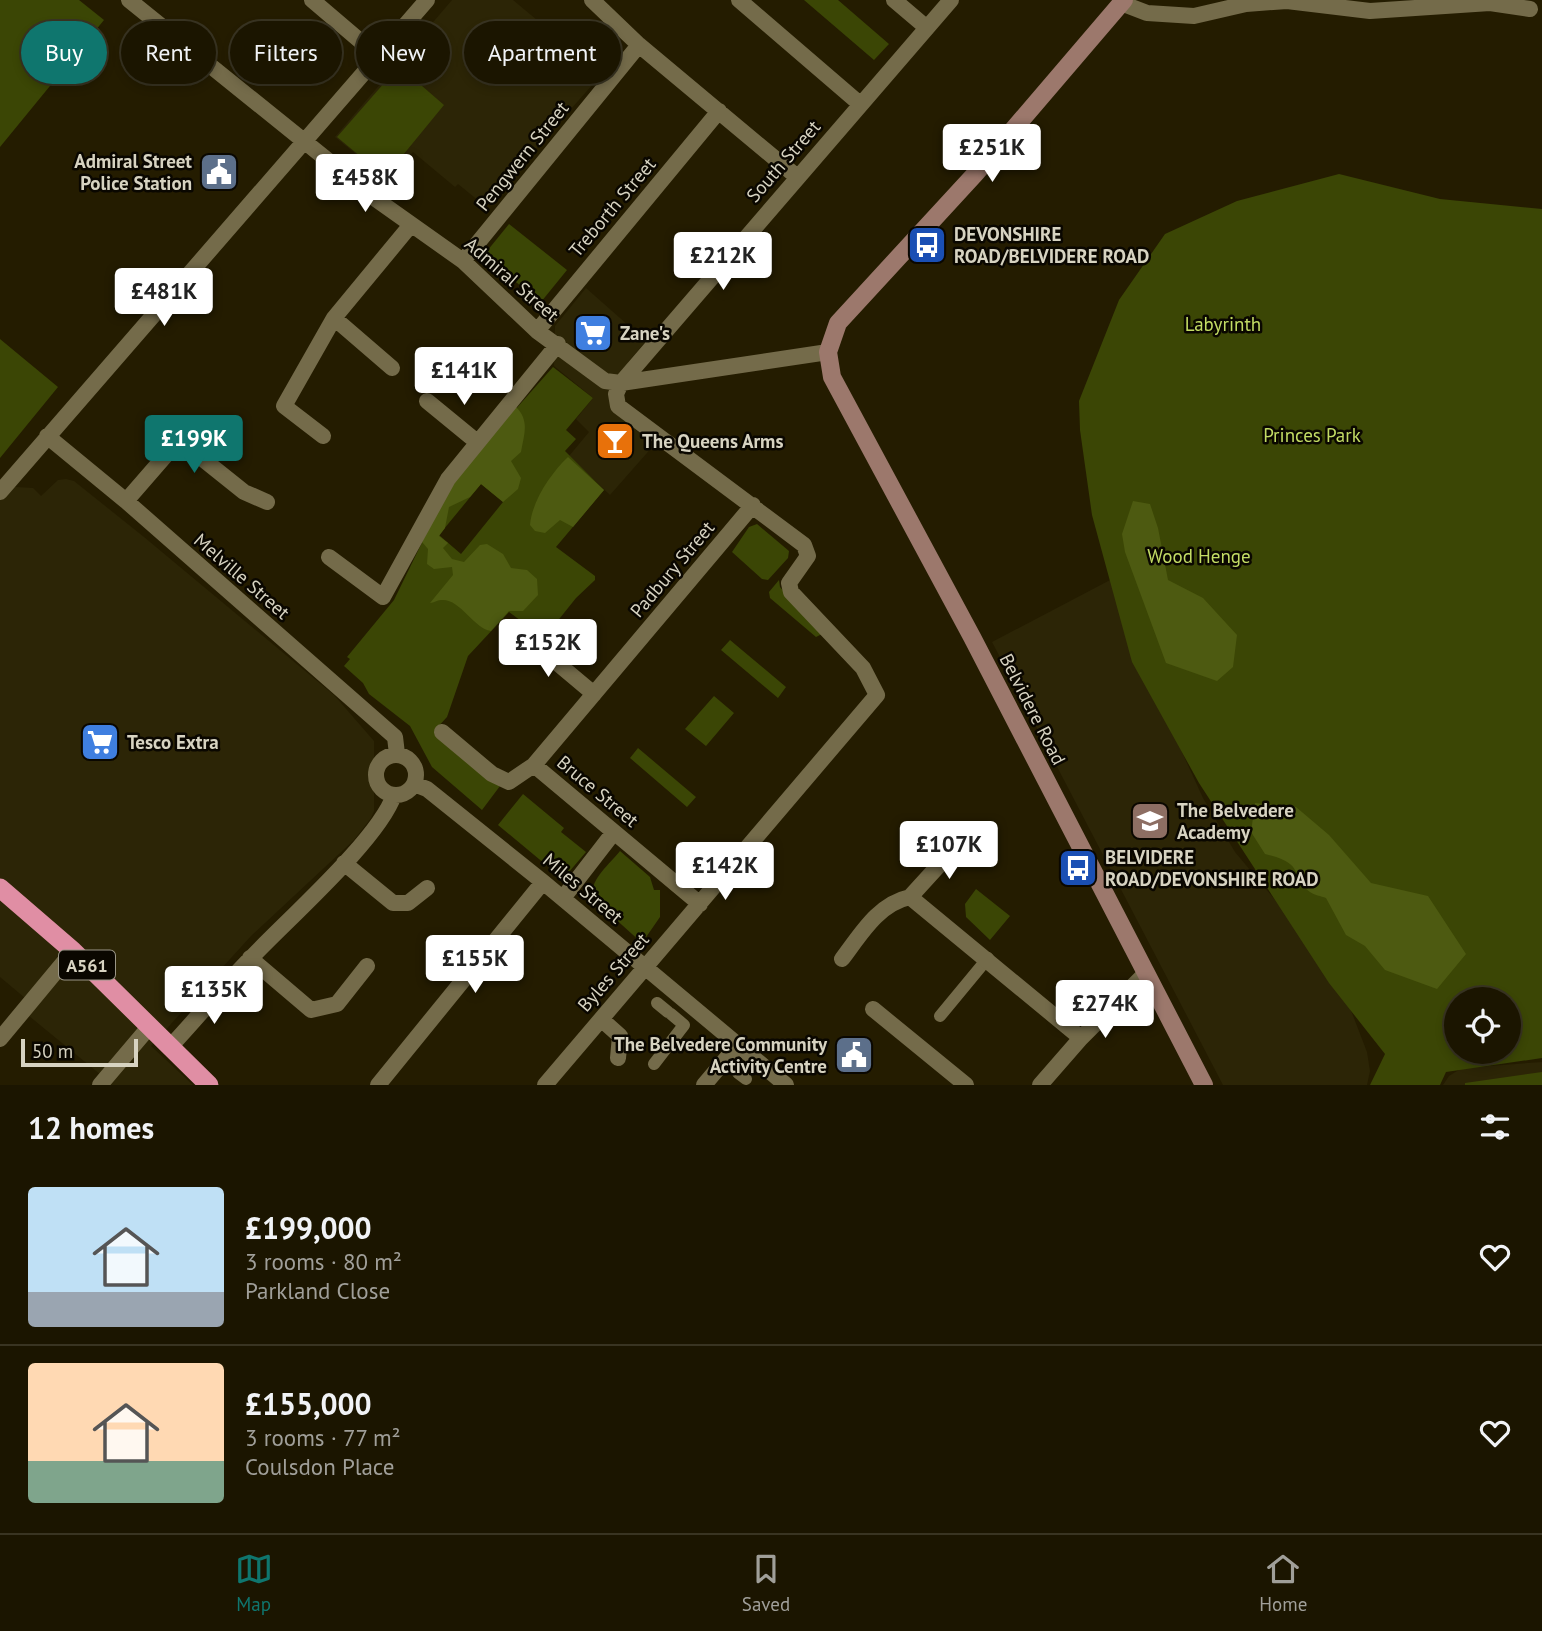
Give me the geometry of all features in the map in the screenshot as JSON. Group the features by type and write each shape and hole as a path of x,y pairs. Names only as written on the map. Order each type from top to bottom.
{"highway":[{"name":"A561","path":"0,888 73,951 209,1085"}],"main road":[{"path":"828,352 838,323 976,173 1122,2"},
{"name":"Belvidere Road","path":"828,352 832,377 972,637 1204,1085"}],"street":[{"name":"Admiral Street","path":"129,0 410,226 463,261 537,331 606,381 621,383"},
{"path":"312,0 356,37"},
{"path":"409,21 427,0"},
{"path":"592,0 639,45 796,176"},
{"path":"739,0 860,104"},
{"path":"894,0 927,28"},
{"name":"South Street","path":"621,383 796,176 951,0"},
{"path":"1122,2 1147,13 1194,16 1246,4 1287,1 1370,11 1490,3 1530,9"},
{"name":"Pengwern Street","path":"463,261 639,45"},
{"path":"0,492 302,141 356,82"},
{"name":"Treborth Street","path":"537,331 719,111"},
{"path":"323,436 284,406 334,318 410,226"},
{"path":"334,318 392,368"},
{"path":"329,557 383,597 448,479 517,398 558,344"},
{"path":"753,505 618,406 616,394 621,383 828,352"},
{"path":"428,401 477,442"},
{"name":"Melville Street","path":"47,436 126,501 395,737 397,754 414,766 414,784"},
{"path":"126,501 179,440 244,492 267,502"},
{"name":"Padbury Street","path":"442,732 492,774 509,782 534,765 753,505"},
{"name":"Byles Street","path":"550,1083 601,1019 877,695 863,668 791,592 789,583 808,556 804,545 753,505"},
{"path":"526,636 594,694"},
{"path":"397,754 384,758 375,773 381,789 394,795 407,792 414,784"},
{"name":"Bruce Street","path":"534,765 700,904"},
{"name":"Miles Street","path":"414,784 426,789 543,881 786,1085"},
{"path":"170,1047 250,958 344,863 390,808 394,795"},
{"path":"563,898 614,832"},
{"path":"842,959 878,914 893,900 910,897 961,842"},
{"path":"344,863 393,903 408,903 427,888"},
{"path":"378,1085 543,881"},
{"path":"910,897 988,958 1081,1038"},
{"path":"0,1039 73,951"},
{"path":"250,958 311,1010 337,1004 367,966"},
{"path":"940,1016 988,958"},
{"path":"1040,1085 1081,1038 1146,973"},
{"path":"654,1064 684,1025 655,1001"},
{"path":"873,1009 966,1085"},
{"path":"601,1019 620,1036 618,1058"},
{"path":"100,1085 150,1027"},
{"path":"704,1085 737,1046"}],"shaded area":[{"path":"452,0 513,0 538,21 464,21 464,84 593,84 485,206 458,184 455,187 413,152 389,181 335,137 380,84 450,84 450,21 434,21"},
{"path":"586,288 646,341 629,361 615,412 654,445 610,495 569,456 589,432 576,419 593,398 554,366 555,326"},
{"path":"58,480 74,481 144,537 334,695 374,741 374,811 371,818 354,840 251,936 151,1046 193,1085 102,1085 101,1075 29,1016 25,998 0,977 0,486 33,488 41,496"},
{"name":"The Belvedere Academy","path":"1112,579 1155,693 1203,798 1235,852 1337,974 1367,1052 1370,1071 1367,1085 1223,1085 992,642"},
{"path":"1542,1062 1542,1085 1443,1085 1449,1076 1462,1068"}],"green space":[{"path":"0,0 79,0 103,21 21,21 21,84 52,84 0,147"},
{"path":"804,0 838,0 889,44 874,60"},
{"path":"383,84 420,84 444,105 385,177 337,137"},
{"name":"Princes Park","path":"1339,174 1440,199 1542,209 1542,1058 1521,1061 1521,987 1444,987 1444,1064 1501,1064 1446,1072 1440,1085 1370,1085 1385,1054 1329,983 1199,783 1132,662 1092,515 1080,430 1079,401 1119,300 1165,234 1237,201"},
{"path":"509,224 567,270 541,302 483,256"},
{"path":"0,339 58,387 0,458"},
{"path":"553,367 593,398 566,430 576,439 565,451 604,490 556,547 595,576 595,580 576,598 544,638 509,612 468,656 447,717 435,730 500,786 482,810 432,767 410,726 369,694 363,683 344,666 350,659 347,657 394,600 452,481","holes":["481,484 503,502 461,554 439,535"]},
{"path":"516,407 525,423 521,452 511,461 521,478 518,489 503,502 481,484 470,497 449,507 445,528 439,536 448,543 443,548 452,559 464,562 480,545 487,544 503,554 511,568 527,570 537,579 538,595 523,611 509,611 491,631 478,625 448,601 430,603 453,575 452,567 434,569 427,564 428,549 422,542 452,481"},
{"path":"568,457 604,490 573,527 560,520 545,533 535,531 530,525 538,497"},
{"path":"1133,501 1150,504 1158,528 1168,580 1203,598 1237,635 1233,667 1217,681 1166,663 1125,552 1122,534"},
{"path":"757,524 789,551 788,558 768,580 762,579 732,552 749,527"},
{"path":"779,580 780,587 822,634 816,637 770,598 769,592"},
{"path":"730,640 786,687 778,698 721,650"},
{"path":"714,696 734,713 706,746 685,729"},
{"path":"638,748 696,797 687,807 630,758"},
{"path":"523,794 564,828 561,832 586,852 563,879 498,825"},
{"path":"1255,803 1296,807 1329,835 1371,883 1428,896 1466,954 1437,989 1385,970 1365,946 1346,935 1326,898 1312,893 1304,886 1287,862 1265,854 1251,832"},
{"path":"620,851 650,877 654,890 660,890 660,917 642,943 592,898 597,878"},
{"path":"976,889 1010,916 990,940 966,917 965,904"},
{"path":"1542,1072 1542,1085 1465,1085 1465,1083"}],"place":[{"name":"Admiral Street Police Station","path":"219,172"},
{"name":"DEVONSHIRE ROAD/BELVIDERE ROAD","path":"927,245"},
{"name":"Zane's","path":"593,333"},
{"name":"The Queens Arms","path":"615,441"},
{"name":"Tesco Extra","path":"100,742"},
{"name":"The Belvedere Academy","path":"1150,821"},
{"name":"BELVIDERE ROAD/DEVONSHIRE ROAD","path":"1078,868"},
{"name":"The Belvedere Community Activity Centre","path":"854,1055"}],"park label":[{"name":"Labyrinth","path":"1223,324"},
{"name":"Wood Henge","path":"1199,556"}]}
